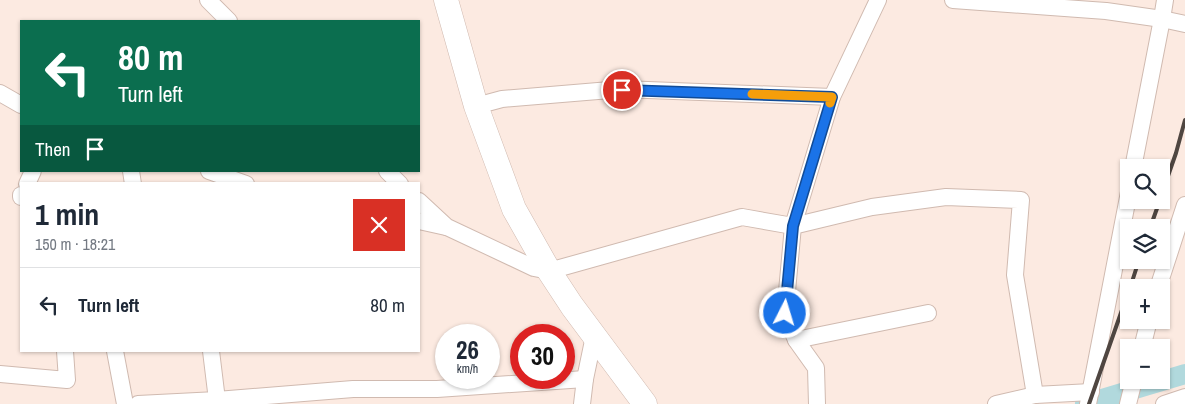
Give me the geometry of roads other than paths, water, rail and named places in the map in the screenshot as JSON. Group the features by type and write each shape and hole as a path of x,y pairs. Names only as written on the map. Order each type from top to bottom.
{"street":[{"path":"208,0 228,20"},
{"path":"446,0 476,106 514,209 549,271 572,306 645,404"},
{"path":"817,404 816,368 796,340 785,313 793,226 832,97 878,0"},
{"path":"953,0 1106,12 1185,24"},
{"path":"1135,159 1165,0"},
{"path":"476,106 502,100 622,90 832,97"},
{"path":"0,93 20,104"},
{"path":"212,172 240,182"},
{"path":"388,172 398,182"},
{"path":"420,221 447,227 534,268 549,271 742,217 793,226 872,207 946,196 1021,200 1015,275 1035,394"},
{"path":"420,202 447,227"},
{"path":"1161,279 1185,205"},
{"path":"996,404 1035,394 1090,398 1126,209"},
{"path":"796,340 928,313"},
{"path":"582,404 594,336"},
{"path":"0,374 67,380 65,352"},
{"path":"115,352 125,404"},
{"path":"211,352 217,402"},
{"path":"138,404 217,402 353,389 437,389 585,379"},
{"path":"1128,404 1132,389"},
{"path":"1164,404 1185,397"}],"waterway":[{"path":"1085,404 1185,374"}],"railway":[{"path":"1170,170 1185,120"},
{"path":"1153,219 1157,209"},
{"path":"1133,279 1136,269"},
{"path":"1089,404 1120,316"}]}
